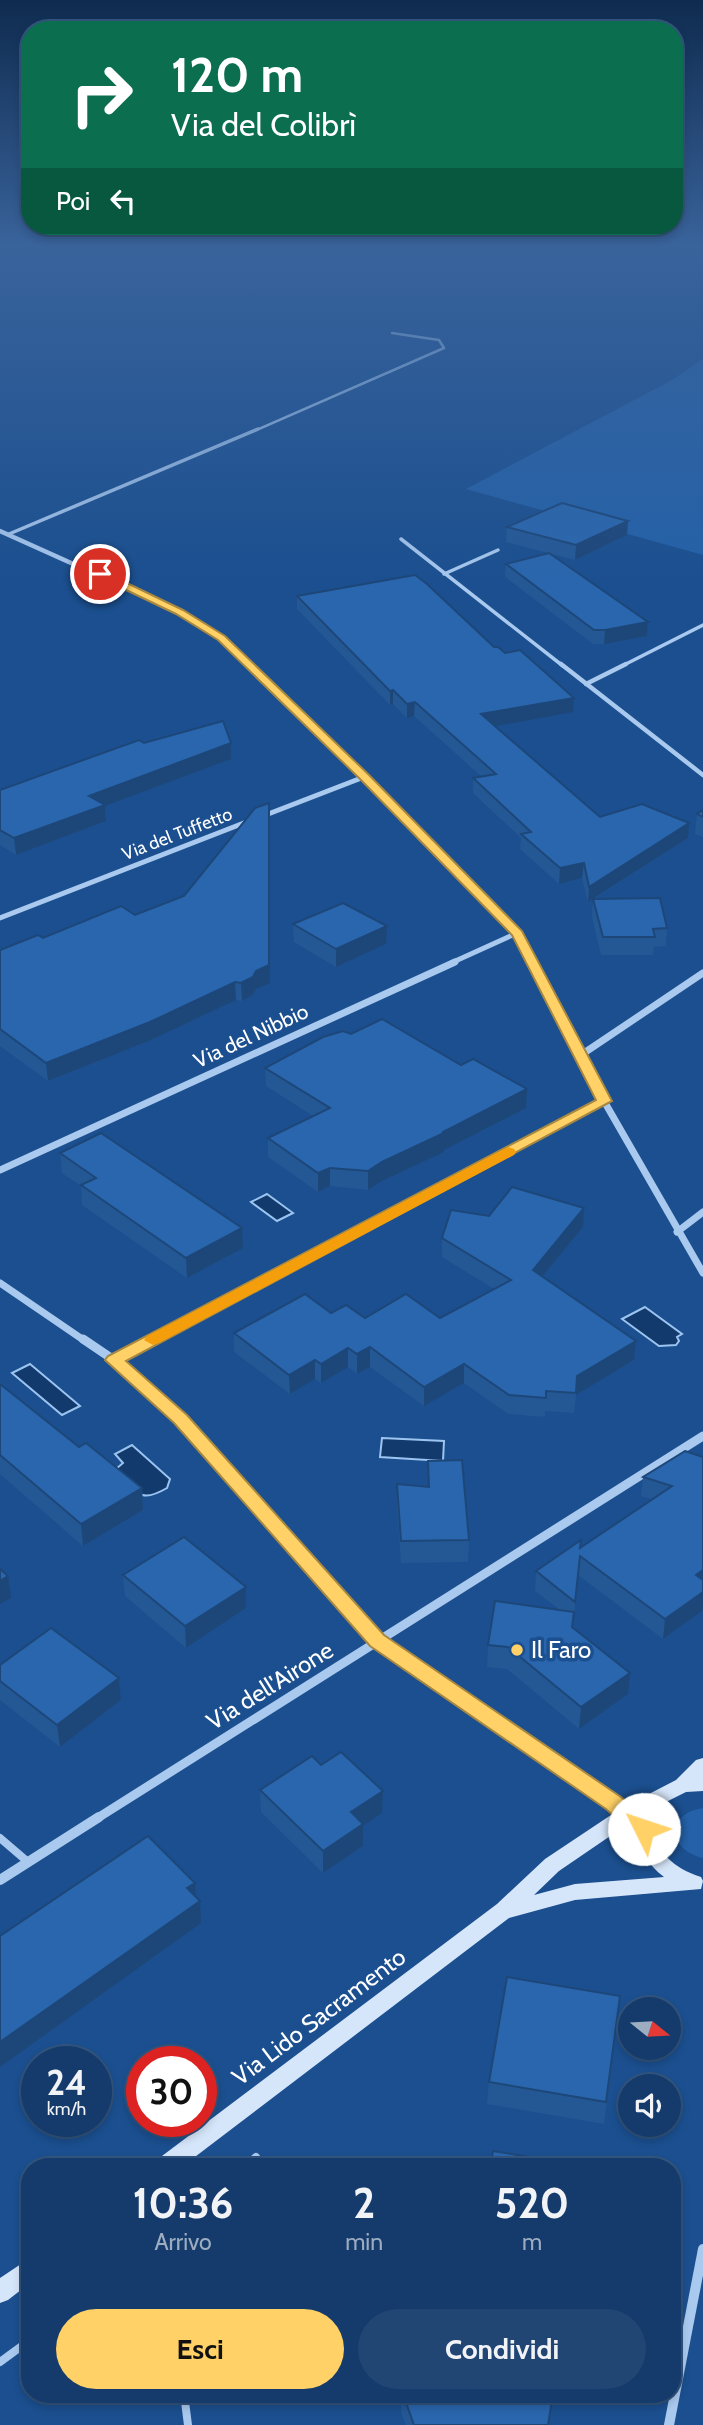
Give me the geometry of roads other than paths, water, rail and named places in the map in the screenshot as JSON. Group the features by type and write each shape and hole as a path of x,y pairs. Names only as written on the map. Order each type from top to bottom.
{"street":[{"path":"0,531 180,612 222,638 364,777 517,933 604,1101 703,1273"},
{"name":"Via del Tuffetto","path":"0,918 364,777"},
{"name":"Via del Nibbio","path":"0,1170 517,933"},
{"path":"581,1055 703,973"},
{"path":"114,1360 604,1101"},
{"path":"677,1232 703,1212"},
{"path":"0,1283 114,1360 180,1419 377,1641 627,1814 644,1829 653,1856 664,1868 698,1885"},
{"name":"Via dell'Airone","path":"0,1880 703,1436"},
{"path":"683,1785 703,1765"},
{"path":"683,1785 703,1784"},
{"name":"Via Lido Sacramento","path":"177,2158 504,1910 552,1865 627,1814 683,1785"},
{"path":"644,1829 654,1802"},
{"path":"504,1910 575,1892 698,1885"},
{"path":"681,2363 703,2249"},
{"path":"0,2292 21,2276"},
{"path":"669,2425 673,2403"}],"lane":[{"path":"9,534 422,358"},
{"path":"401,539 703,775"},
{"path":"444,574 498,550"},
{"path":"586,684 703,625"},
{"path":"0,1838 28,1862"},
{"path":"0,2362 21,2347"},
{"path":"185,2403 188,2425"}],"place":[{"name":"Il Faro","path":"517,1650"}]}
